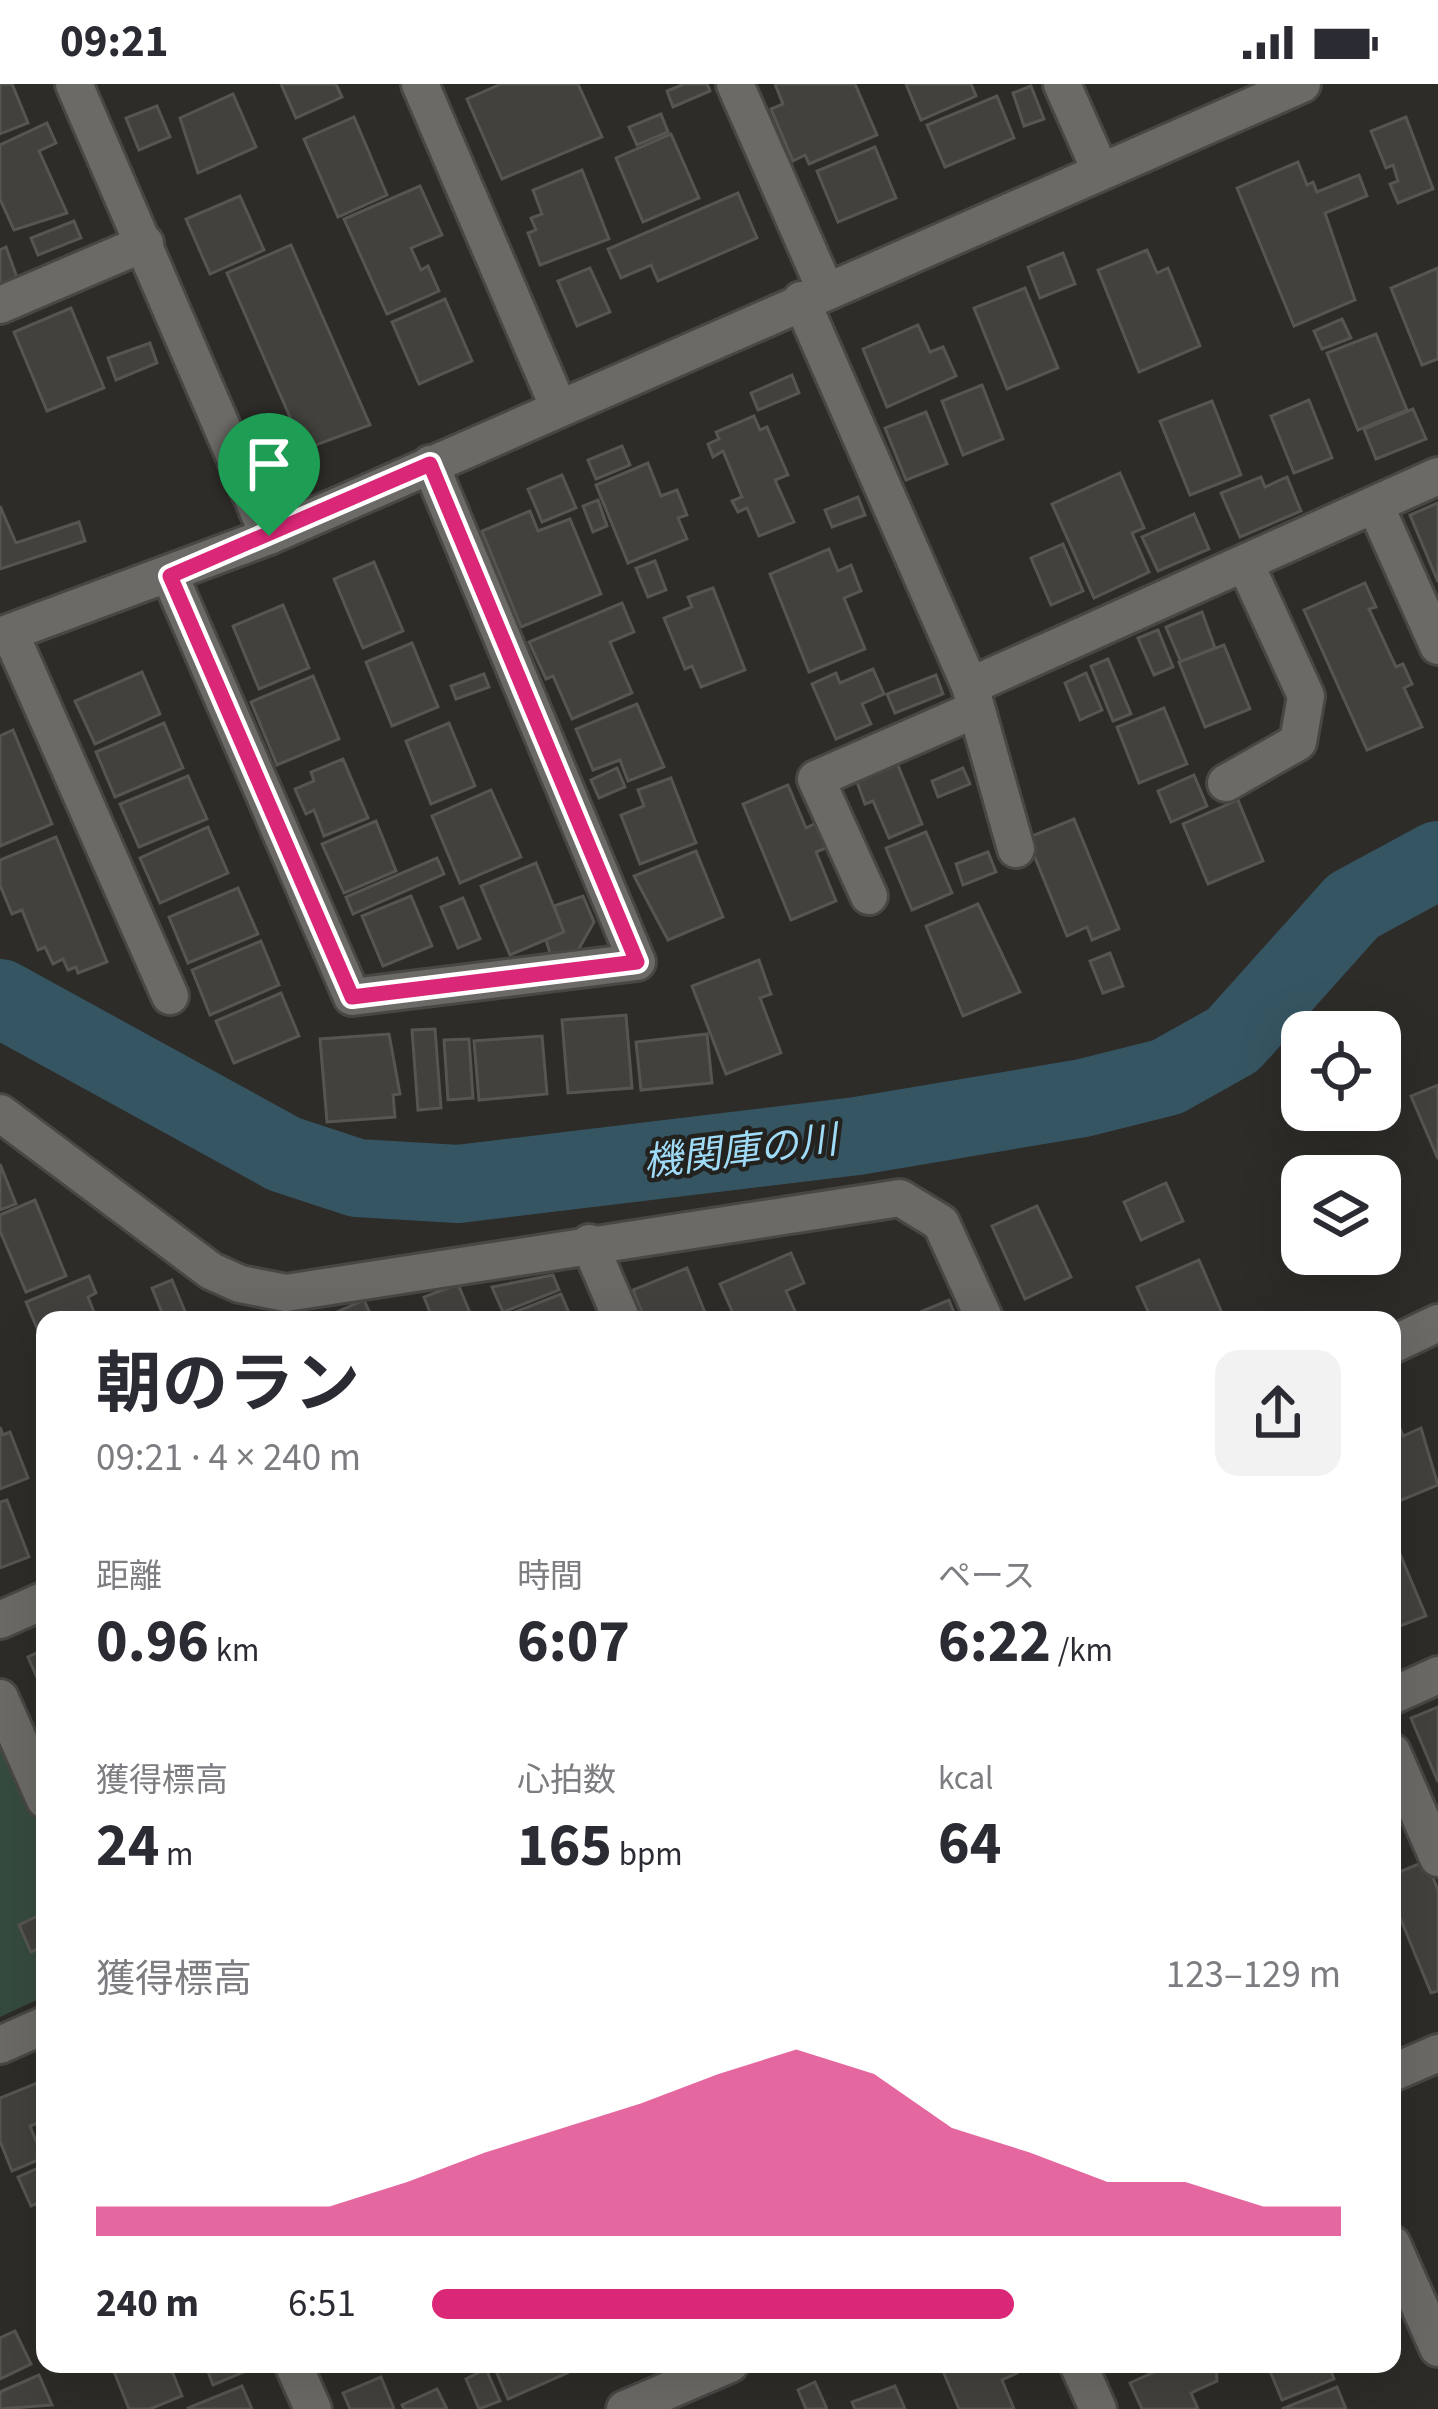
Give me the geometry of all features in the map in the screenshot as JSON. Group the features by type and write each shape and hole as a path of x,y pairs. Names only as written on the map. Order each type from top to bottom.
{"street":[{"path":"74,84 269,536"},
{"path":"420,84 558,406"},
{"path":"734,84 972,698 1003,788 1016,849"},
{"path":"1062,84 1100,170"},
{"path":"170,996 5,634 269,536 813,294 1302,84"},
{"path":"0,305 146,243"},
{"path":"170,576 352,997 637,962 430,464"},
{"path":"869,896 816,778 1245,563 1438,476"},
{"path":"1375,505 1438,646"},
{"path":"1226,783 1298,742 1306,696 1245,563"},
{"path":"0,1113 211,1271 242,1302 900,1198 941,1222 981,1311"},
{"path":"589,1244 618,1311"},
{"path":"1401,1341 1438,1323"},
{"path":"0,1619 36,1604"},
{"path":"1401,1692 1438,1675"},
{"path":"0,1698 36,1780"},
{"path":"1401,1773 1438,1858"},
{"path":"0,2045 36,2029"},
{"path":"1401,2069 1438,2053"},
{"path":"1401,2264 1438,2348"},
{"path":"297,2373 313,2409"},
{"path":"1082,2373 1098,2409"},
{"path":"625,2409 697,2384"}],"green space":[{"path":"0,1725 36,1806 36,2000 0,2017"}],"building":[{"path":"0,84 12,84 28,123 0,134"},
{"path":"281,84 336,84 342,97 296,118"},
{"path":"501,84 578,84 602,137 502,179 467,99"},
{"path":"684,84 707,84 710,91 673,107 667,91"},
{"path":"775,84 855,84 877,135 809,164 805,155 793,161 771,109 783,104"},
{"path":"906,84 971,84 976,96 921,120"},
{"path":"1031,86 1044,119 1024,126 1013,93"},
{"path":"233,94 256,147 198,173 180,118"},
{"path":"997,96 1014,138 945,167 927,125"},
{"path":"157,106 170,137 139,150 126,118"},
{"path":"661,114 668,132 637,145 629,127"},
{"path":"354,117 387,195 338,217 304,139"},
{"path":"1406,117 1433,189 1398,203 1390,184 1398,181 1393,165 1386,168 1371,131"},
{"path":"47,123 56,143 39,151 67,213 14,230 0,199 0,145"},
{"path":"671,134 699,198 643,222 616,158"},
{"path":"875,147 896,198 838,222 817,171"},
{"path":"1298,162 1307,185 1313,182 1317,192 1359,175 1367,196 1325,213 1355,300 1294,326 1237,188"},
{"path":"582,170 609,239 540,265 528,233 536,230 531,218 542,214 533,190"},
{"path":"420,186 442,235 411,248 421,270 428,266 439,291 387,314 344,219"},
{"path":"738,193 757,238 658,281 651,265 621,278 608,249"},
{"path":"240,196 264,250 210,274 186,219"},
{"path":"74,221 81,238 38,255 31,238"},
{"path":"291,245 370,425 283,457 272,434 293,424 227,273"},
{"path":"6,247 19,283 0,290 0,250"},
{"path":"1147,250 1157,273 1168,268 1200,346 1139,372 1098,270"},
{"path":"1063,253 1075,284 1040,298 1028,267"},
{"path":"590,268 610,312 577,326 558,281"},
{"path":"1438,268 1438,359 1422,365 1391,288"},
{"path":"1025,288 1058,368 1007,389 974,308"},
{"path":"445,299 472,361 419,384 392,322"},
{"path":"71,308 104,388 47,411 14,332"},
{"path":"1342,319 1351,338 1322,349 1314,331"},
{"path":"918,325 930,352 943,347 956,376 887,407 863,349"},
{"path":"1376,334 1407,410 1358,430 1327,353"},
{"path":"150,343 157,363 116,380 108,358"},
{"path":"792,375 799,393 758,410 751,393"},
{"path":"982,385 1003,439 963,455 942,401"},
{"path":"1309,400 1332,458 1294,473 1271,416"},
{"path":"1212,401 1241,475 1190,495 1160,421"},
{"path":"1413,409 1426,439 1376,459 1364,429"},
{"path":"926,412 947,464 906,480 885,428"},
{"path":"754,416 760,430 767,427 788,475 775,480 794,522 759,536 747,508 738,512 732,501 742,497 723,451 713,457 708,444 719,439 716,432"},
{"path":"622,446 630,465 596,479 588,460"},
{"path":"648,463 661,496 677,490 687,515 678,518 687,539 628,563 596,485"},
{"path":"1120,473 1144,528 1132,533 1149,572 1094,598 1052,504"},
{"path":"562,475 576,508 542,522 528,489"},
{"path":"1261,477 1265,487 1287,477 1301,511 1240,537 1221,493"},
{"path":"858,497 865,515 832,527 825,510"},
{"path":"598,500 607,526 593,532 583,506"},
{"path":"1438,503 1438,582 1410,515"},
{"path":"0,506 16,543 79,522 85,541 0,569"},
{"path":"530,511 538,531 570,519 601,594 521,627 482,531"},
{"path":"1194,514 1209,549 1158,571 1142,537"},
{"path":"1063,544 1083,591 1051,605 1031,558"},
{"path":"829,549 838,571 851,565 861,591 844,598 865,649 809,672 770,574"},
{"path":"655,561 666,590 648,597 636,568"},
{"path":"374,562 403,631 363,648 334,579"},
{"path":"1365,583 1376,607 1369,609 1396,667 1403,664 1412,684 1404,688 1422,727 1367,750 1304,610"},
{"path":"713,588 745,670 701,687 692,666 685,669 664,618 692,607 688,597"},
{"path":"622,603 634,632 610,642 632,693 572,719 553,676 546,679 529,642"},
{"path":"283,605 309,668 259,689 233,626"},
{"path":"1202,612 1215,648 1181,662 1166,627"},
{"path":"1158,630 1173,667 1154,675 1138,638"},
{"path":"412,643 438,707 392,726 366,662"},
{"path":"1224,645 1250,709 1205,727 1179,662"},
{"path":"1108,659 1131,714 1113,721 1091,666"},
{"path":"873,669 884,694 862,704 871,724 836,739 812,684 836,673 840,683"},
{"path":"142,672 160,714 95,744 75,701"},
{"path":"1086,673 1102,710 1080,720 1065,683"},
{"path":"484,674 489,687 456,699 451,686"},
{"path":"936,675 943,694 895,713 887,694"},
{"path":"313,676 339,739 277,765 251,702"},
{"path":"637,704 664,767 628,781 620,760 593,770 576,729"},
{"path":"1164,708 1187,764 1139,783 1117,727"},
{"path":"164,723 183,768 115,797 96,752"},
{"path":"449,723 475,786 431,804 406,741"},
{"path":"13,730 52,824 0,846 0,736"},
{"path":"343,759 368,818 324,836 314,810 306,814 295,789 314,781 311,772"},
{"path":"897,763 922,824 889,838 873,801 865,804 856,779"},
{"path":"617,768 625,787 599,798 591,780"},
{"path":"963,768 970,784 938,797 932,781"},
{"path":"1194,775 1207,806 1171,822 1158,791"},
{"path":"188,776 207,819 139,847 120,804"},
{"path":"671,778 696,843 640,864 621,815 644,806 638,790"},
{"path":"788,785 806,828 816,823 826,848 816,852 836,901 791,920 743,804"},
{"path":"491,790 521,857 460,883 432,816"},
{"path":"1238,800 1263,861 1208,884 1183,824"},
{"path":"1074,819 1119,929 1092,940 1087,927 1067,936 1027,838"},
{"path":"376,821 396,871 344,893 322,844"},
{"path":"208,827 228,873 160,903 140,858"},
{"path":"926,832 952,893 912,910 886,848"},
{"path":"56,837 107,962 78,973 76,967 68,970 63,959 53,964 45,947 38,950 22,910 12,914 0,885 0,860"},
{"path":"696,851 723,917 668,940 634,876"},
{"path":"988,852 996,872 963,885 956,864"},
{"path":"437,858 444,874 353,914 346,897"},
{"path":"536,863 564,932 510,955 481,886"},
{"path":"238,888 258,934 188,963 169,917"},
{"path":"411,896 432,946 383,966 362,916"},
{"path":"583,896 594,922 577,952 550,953 546,940 564,932 554,906"},
{"path":"463,898 480,939 458,948 441,907"},
{"path":"978,904 1020,992 963,1016 926,926"},
{"path":"261,941 279,985 210,1015 192,970"},
{"path":"1110,953 1123,986 1103,993 1090,961"},
{"path":"759,960 771,994 760,998 781,1053 726,1074 692,986"},
{"path":"281,993 299,1036 234,1063 216,1021"},
{"path":"626,1015 632,1088 568,1093 562,1020"},
{"path":"435,1029 441,1108 418,1110 412,1030"},
{"path":"389,1034 400,1094 393,1095 395,1117 327,1122 320,1039"},
{"path":"707,1034 712,1083 641,1090 636,1042"},
{"path":"542,1036 547,1094 479,1100 474,1041"},
{"path":"469,1039 473,1098 448,1100 444,1040"},
{"path":"1438,1085 1438,1159 1411,1096"},
{"path":"0,1164 16,1204 0,1210"},
{"path":"1166,1183 1183,1221 1141,1240 1124,1202"},
{"path":"35,1200 66,1276 26,1292 0,1231 0,1215"},
{"path":"1037,1206 1071,1277 1025,1299 992,1226"},
{"path":"791,1253 804,1283 786,1291 795,1311 732,1311 720,1284"},
{"path":"1199,1260 1221,1311 1148,1311 1137,1287"},
{"path":"687,1268 704,1311 641,1311 633,1290"},
{"path":"553,1275 559,1290 503,1311 492,1287"},
{"path":"89,1276 96,1293 88,1297 93,1311 36,1311 36,1326 26,1302"},
{"path":"172,1280 185,1311 161,1311 152,1288"},
{"path":"458,1284 469,1311 429,1311 424,1297"},
{"path":"561,1294 568,1311 518,1311"},
{"path":"364,1300 369,1311 339,1311"},
{"path":"949,1300 953,1311 923,1311"},
{"path":"0,1427 3,1435 10,1432 28,1478 0,1489"},
{"path":"1421,1428 1438,1485 1401,1500 1401,1431 1403,1436"},
{"path":"7,1500 29,1557 0,1568 0,1502"},
{"path":"1401,1556 1426,1616 1401,1626"},
{"path":"1438,1707 1438,1782 1411,1718"},
{"path":"1426,1861 1438,1890 1438,1991 1431,1993 1401,1920 1401,1871"},
{"path":"36,1917 36,1950 31,1952 19,1925"},
{"path":"36,2083 36,2124 30,2126 36,2161 12,2171 0,2141 0,2098"},
{"path":"36,2169 36,2204 31,2206 18,2177"},
{"path":"15,2331 31,2364 0,2379 0,2338"},
{"path":"115,2373 173,2373 182,2396 150,2409 129,2409"},
{"path":"209,2373 241,2373 213,2385"},
{"path":"488,2373 500,2401 479,2409 466,2379"},
{"path":"497,2373 567,2373 508,2399"},
{"path":"944,2373 1017,2373 1002,2380 1014,2409 959,2409"},
{"path":"1152,2373 1217,2373 1217,2381 1191,2393 1198,2409 1142,2409 1130,2383"},
{"path":"1271,2373 1332,2373 1334,2379 1282,2400"},
{"path":"39,2375 52,2405 0,2409 0,2392"},
{"path":"381,2377 394,2409 350,2409 343,2393"},
{"path":"815,2382 827,2409 806,2409 798,2390"},
{"path":"242,2386 252,2409 188,2409 188,2408"},
{"path":"895,2386 905,2409 855,2409 852,2402"},
{"path":"1337,2387 1346,2409 1282,2409"},
{"path":"437,2389 447,2409 404,2409 402,2405"}],"waterway":[{"name":"機関庫の川","path":"0,998 284,1154 357,1178 458,1184 857,1136 1083,1098 1167,1077 1233,1040 1353,906 1438,860"}],"route":[{"path":"430,464 637,962 352,997 170,576 269,536 430,464"}]}
